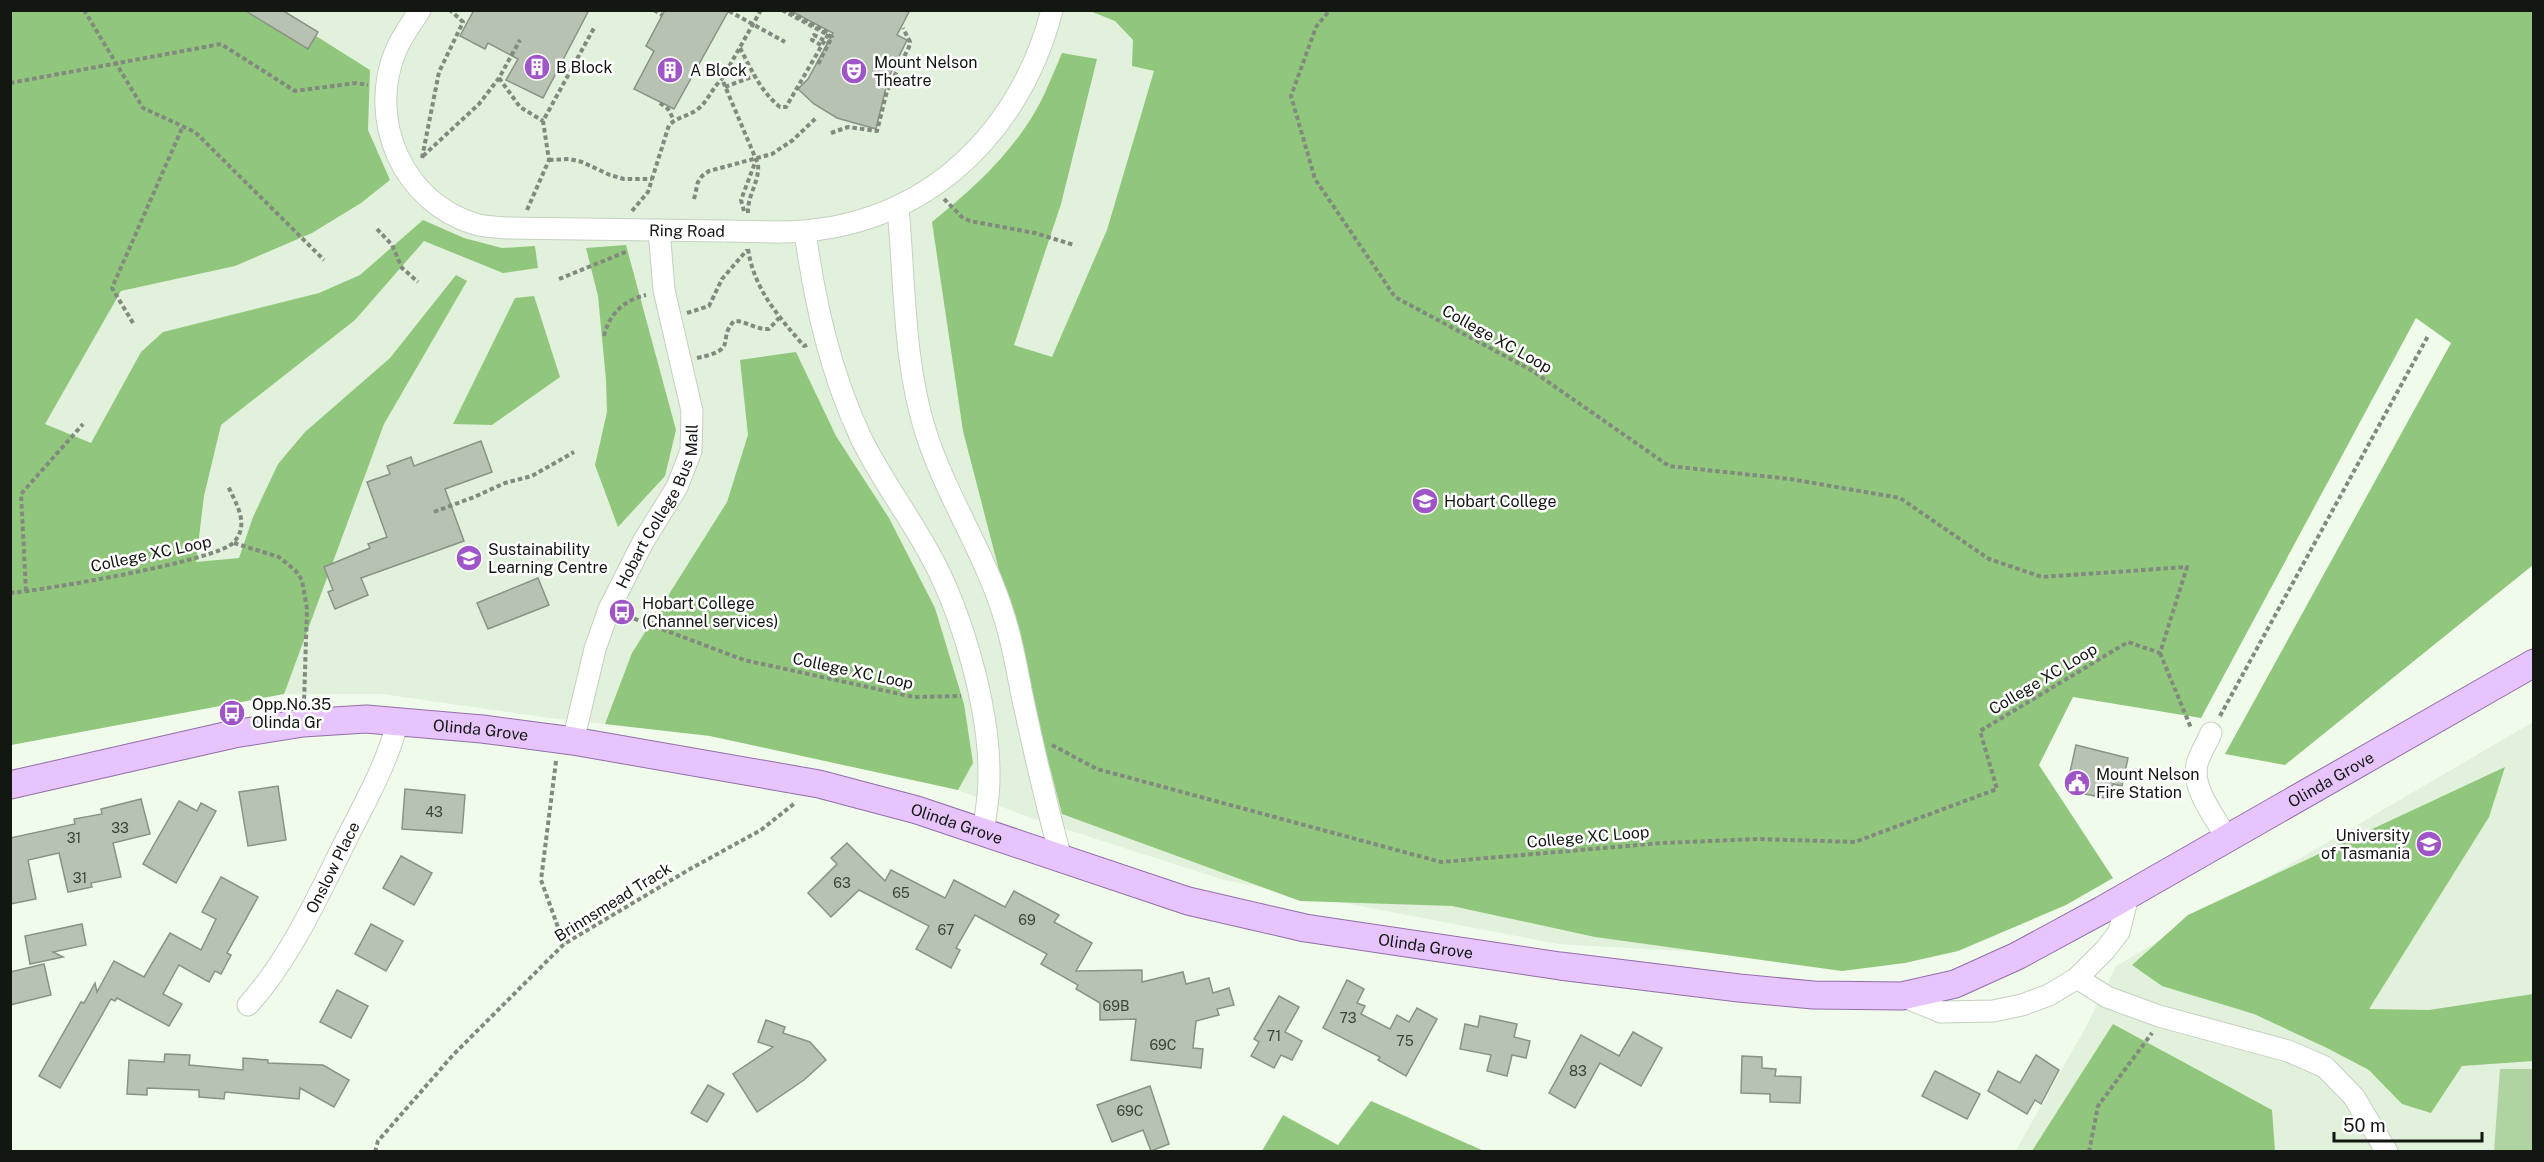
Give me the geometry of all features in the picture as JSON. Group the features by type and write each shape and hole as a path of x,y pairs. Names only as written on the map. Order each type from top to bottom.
{"main road":[{"name":"Olinda Grove","path":"10,785 234,734 303,723 366,719 398,720 566,740 819,784 917,810 1188,901 1268,921 1560,966 1739,988 1823,996 1902,996 1955,984 1985,971 2128,896 2534,663"}],"street":[{"name":"Ring Road","path":"420,10 396,50 386,87 387,124 398,159 411,181 445,210 475,224 519,228 630,221 659,230 777,232 805,232 867,219 898,208 935,186 953,172 985,141 1013,105 1036,62 1053,10"},
{"path":"898,208 906,310 917,400 941,473 994,585 1004,615 1015,652 1030,732 1061,860"},
{"name":"Hobart College Bus Mall","path":"566,740 609,609 643,542 677,487 691,451 692,411 664,290 659,230"},
{"path":"805,232 825,340 836,375 862,440 930,554 945,586 965,641 987,735 990,775 989,798 983,832"},
{"name":"Onslow Place","path":"248,1005 265,986 279,964 333,865 391,750 398,720"},
{"path":"2211,733 2197,765 2198,784 2227,839"},
{"name":"Olinda Grove","path":"1902,996 1941,1012 1994,1011 2022,1005 2049,995 2077,978 2105,950 2119,932 2128,896"},
{"path":"2077,978 2107,997 2159,1016 2288,1051 2325,1067 2354,1097 2387,1152"}],"path":[{"path":"84,10 143,108 195,132 324,260"},
{"path":"411,181 422,158 439,72 463,22 450,10"},
{"path":"654,10 662,15"},
{"path":"559,279 632,248 630,221 648,192 669,125 674,120 697,110 722,80 761,10"},
{"path":"740,48 754,76 778,106 786,107 828,33 784,10"},
{"path":"784,10 832,37 817,66"},
{"name":"College XC Loop","path":"1030,732 1096,770 1441,861 1662,843 1758,839 1855,842 1997,789 1980,731 2128,642 2160,653 2187,567 2042,577 1989,559 1900,498 1790,479 1669,466 1532,370 1395,297 1315,179 1291,96 1316,27 1330,10"},
{"path":"729,11 785,42"},
{"path":"519,228 549,160 543,121 594,28"},
{"path":"831,133 848,127 877,131 887,91 909,47 910,42 903,28"},
{"path":"821,45 812,40 814,35 829,43"},
{"path":"422,158 479,104 499,78 520,40"},
{"path":"10,83 221,44 295,91 356,83 386,87"},
{"path":"725,87 754,76"},
{"path":"499,78 520,106 543,121"},
{"path":"722,80 756,159 758,176 748,207"},
{"path":"660,103 674,120"},
{"path":"694,199 698,182 709,171 772,154 783,148 816,118"},
{"path":"133,323 112,288 183,126"},
{"path":"549,160 569,159 582,162 624,179 652,179"},
{"path":"748,216 742,208 741,200 756,159"},
{"path":"935,186 952,209 970,221 1035,233 1074,245"},
{"path":"377,229 392,245 402,268 418,282"},
{"path":"748,249 751,268 761,291 779,318 804,346 825,340"},
{"path":"670,316 709,306 722,279 735,264"},
{"path":"604,336 607,322 625,303 635,297 664,290"},
{"path":"681,362 721,351 734,321 742,321 760,330 769,329 779,318"},
{"path":"2211,733 2428,336"},
{"path":"26,591 21,494 83,424"},
{"path":"434,512 505,483 532,476 574,452"},
{"name":"College XC Loop","path":"10,593 215,554 234,543 242,523 228,486"},
{"path":"234,543 279,557 295,570 302,580 307,609 303,723"},
{"name":"College XC Loop","path":"609,609 744,660 915,697 979,695"},
{"path":"2160,653 2201,754"},
{"path":"564,944 541,880 566,740"},
{"name":"Brinnsmead Track","path":"375,1152 378,1141 453,1055 564,944 690,869 761,830 819,784"},
{"path":"2089,1152 2098,1106 2152,1032 2159,1016"}],"shaded area":[{"name":"Hobart College","path":"32,11 2353,11 2027,673 1842,960 1558,944 1224,880 1031,818 958,790 909,778 710,736 551,718 382,694 284,694 11,745"},
{"name":"University of Tasmania","path":"2533,722 2533,1151 2015,1152 2087,1025 2116,966"}],"green space":[{"path":"11,11 244,11 308,48 316,36 370,70 368,130 390,180 361,203 312,233 235,266 121,291 45,424 91,443 141,352 163,332 319,293 360,275 423,220 464,238 502,248 535,246 538,268 503,273 424,241 355,320 221,425 204,496 196,562 239,558 253,517 278,464 305,432 390,358 456,275 467,281 384,424 284,694 11,745"},
{"name":"Hobart College","path":"1090,11 2533,11 2533,565 2285,765 2225,754 2451,343 2416,318 2201,718 2073,697 2039,765 2113,878 2066,905 1958,951 1905,963 1842,971 1595,937 1452,906 1300,901 1062,814 963,431 932,222 978,182 1018,137 1040,103 1062,53 1097,59 1061,204 1014,345 1052,357 1107,230 1154,71 1132,66 1133,40 1115,21"},
{"path":"626,245 676,430 665,476 618,527 595,465 607,412 606,380 598,296 586,248"},
{"path":"534,296 560,377 492,425 453,424 515,298"},
{"path":"796,352 836,436 889,518 935,608 964,704 973,763 958,790 710,736 605,724 632,653 727,502 748,435 740,360"},
{"path":"2505,767 2489,817 2369,1009 2429,1010 2533,994 2533,1061 2462,1066 2431,1113 2402,1104 2369,1070 2327,1048 2254,1014 2162,986 2132,965 2188,915"},
{"path":"2113,1024 2272,1110 2275,1151 2032,1151"},
{"path":"2500,1069 2533,1069 2533,1151 2494,1151"},
{"path":"1371,1101 1484,1151 1262,1151 1283,1115 1338,1145"}],"building":[{"path":"244,10 282,10 318,32 308,49"},
{"name":"B Block","path":"474,10 589,10 543,98 506,80 518,59 488,43 485,49 460,36"},
{"name":"A Block","path":"665,10 729,10 674,109 634,89 654,51 646,46"},
{"name":"Mount Nelson Theatre","path":"789,10 910,10 897,35 907,40 888,79 876,129 837,118 814,104 798,89 808,79 833,33"},
{"path":"481,441 492,472 445,489 464,541 361,578 368,595 335,609 328,592 333,590 324,567 370,548 368,544 387,537 367,482 390,474 387,466 411,457 414,466"},
{"path":"538,578 549,605 488,629 477,603"},
{"path":"2076,745 2128,758 2122,786 2113,784 2109,799 2066,790"},
{"path":"278,786 286,840 248,846 239,792"},
{"path":"405,789 465,795 462,833 402,829"},
{"path":"141,799 150,834 113,843 121,877 91,883 92,887 68,892 59,853 28,860 36,899 10,904 10,838 75,824 74,819 102,814 101,809"},
{"path":"179,801 197,811 201,803 216,811 176,883 143,864"},
{"path":"847,843 885,881 891,870 945,898 954,880 1005,907 1014,891 1059,915 1054,922 1092,943 1076,971 1142,970 1142,982 1183,972 1186,984 1209,978 1213,993 1229,988 1234,1005 1217,1009 1219,1015 1196,1021 1193,1048 1203,1049 1201,1068 1131,1060 1136,1019 1100,1020 1100,1003 1076,989 1078,985 1041,964 1047,954 975,915 956,948 960,950 951,968 916,949 929,926 859,890 831,917 808,893 837,864 831,858"},
{"path":"401,856 432,873 414,905 383,888"},
{"path":"221,877 258,897 227,953 231,955 221,974 215,971 209,982 179,965 163,994 182,1004 169,1026 117,998 115,1001 111,999 60,1088 39,1076 81,1002 84,1003 95,983 97,992 114,961 144,977 170,933 201,950 216,919 202,912"},
{"path":"82,924 86,945 53,952 63,957 30,964 25,936"},
{"path":"371,924 403,941 386,971 355,954"},
{"path":"44,964 51,995 10,1005 10,972"},
{"path":"1347,980 1364,989 1357,1003 1365,1006 1361,1014 1390,1029 1397,1015 1409,1022 1417,1008 1437,1019 1406,1076 1378,1060 1380,1057 1323,1028"},
{"path":"337,990 368,1006 351,1038 320,1022"},
{"path":"1279,996 1299,1007 1285,1032 1302,1041 1292,1060 1281,1055 1274,1068 1251,1056 1259,1042 1254,1039"},
{"path":"1480,1016 1517,1024 1514,1037 1530,1041 1526,1058 1512,1055 1507,1076 1487,1071 1491,1055 1460,1049 1465,1024 1478,1027"},
{"path":"766,1020 785,1027 783,1033 810,1042 826,1060 804,1080 757,1112 733,1074 773,1047 758,1042"},
{"path":"1633,1032 1662,1048 1641,1086 1600,1063 1575,1108 1549,1093 1581,1035 1619,1056"},
{"path":"165,1054 190,1055 189,1065 243,1070 243,1058 268,1060 268,1063 323,1065 349,1080 334,1107 300,1088 299,1099 225,1092 224,1099 199,1097 199,1090 147,1088 147,1095 127,1094 129,1060 164,1062"},
{"path":"2036,1055 2059,1070 2041,1104 2035,1100 2027,1114 1988,1091 1998,1071 2020,1083"},
{"path":"1742,1056 1762,1057 1762,1068 1776,1069 1775,1076 1801,1077 1800,1103 1770,1102 1770,1094 1741,1093"},
{"path":"1935,1071 1980,1094 1967,1119 1922,1096"},
{"path":"708,1085 724,1094 707,1122 691,1113"},
{"path":"1150,1086 1169,1144 1151,1151 1143,1130 1112,1142 1097,1105"}],"place":[{"name":"B Block","path":"537,67"},
{"name":"A Block","path":"670,70"},
{"name":"Mount Nelson Theatre","path":"854,71"},
{"name":"Hobart College","path":"1425,501"},
{"name":"Sustainability Learning Centre","path":"469,558"},
{"name":"Hobart College (Channel services)","path":"622,612"},
{"name":"Opp.No.35 Olinda Gr","path":"232,713"},
{"name":"Mount Nelson Fire Station","path":"2077,783"},
{"name":"University of Tasmania","path":"2429,844"}]}
